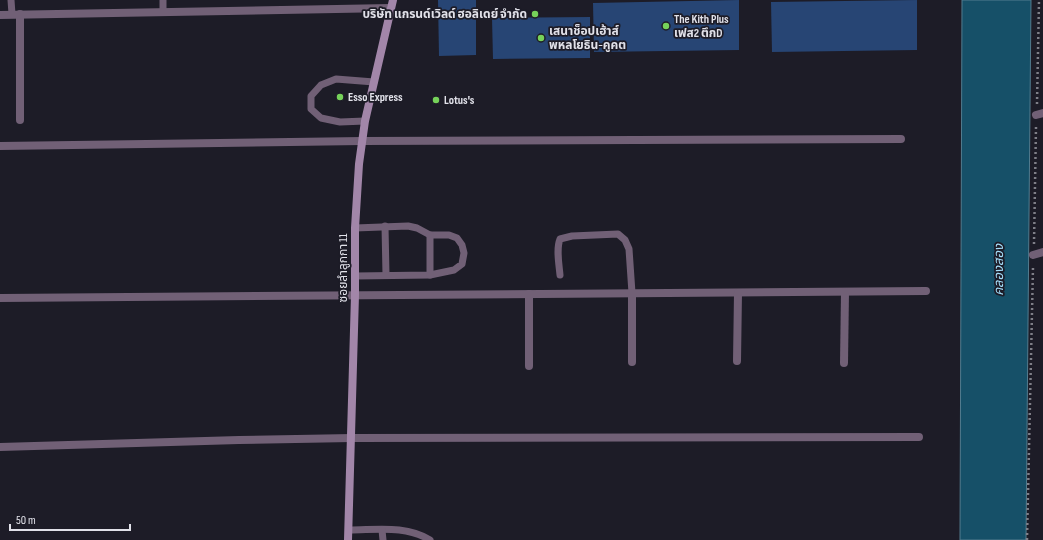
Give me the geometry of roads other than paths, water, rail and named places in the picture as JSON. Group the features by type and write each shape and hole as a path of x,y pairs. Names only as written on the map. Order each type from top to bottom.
{"street":[{"path":"0,15 163,12 392,4"},
{"name":"ซอยลำลูกกา 11","path":"348,540 352,438 355,228 359,164 365,121 392,4"},
{"path":"16,14 20,120"},
{"path":"0,146 362,141 901,139"},
{"path":"1033,256 1043,252"},
{"path":"0,298 926,291"},
{"path":"844,363 845,292"},
{"path":"632,293 632,362"},
{"path":"737,361 738,293"},
{"path":"529,294 529,366"},
{"path":"0,447 352,438 919,437"}],"lane":[{"path":"11,0 16,14"},
{"path":"163,0 163,12"},
{"path":"365,121 340,122 321,118 311,109 311,96 321,85 336,79 374,82"},
{"path":"385,226 386,275"},
{"path":"355,228 408,226 417,228 430,235 450,235 457,238 462,245 464,253 462,264 454,270 430,275 355,276"},
{"path":"560,275 558,250 560,239 572,236 618,234 625,240 629,249 632,293"},
{"path":"430,235 430,275"},
{"path":"349,530 399,530 415,532 430,540"},
{"path":"382,530 383,540"}],"water":[{"name":"คลองสอง","path":"962,0 1031,0 1026,540 960,540"}],"place":[{"name":"บริษัท แกรนด์เวิลด์ ฮอลิเดย์ จำกัด","path":"535,14"},
{"name":"The Kith Plus เฟส2 ตึกD","path":"666,26"},
{"name":"เสนาช็อปเฮ้าส์ พหลโยธิน-คูคต","path":"541,38"},
{"name":"Esso Express","path":"340,97"},
{"name":"Lotus's","path":"436,100"}]}
